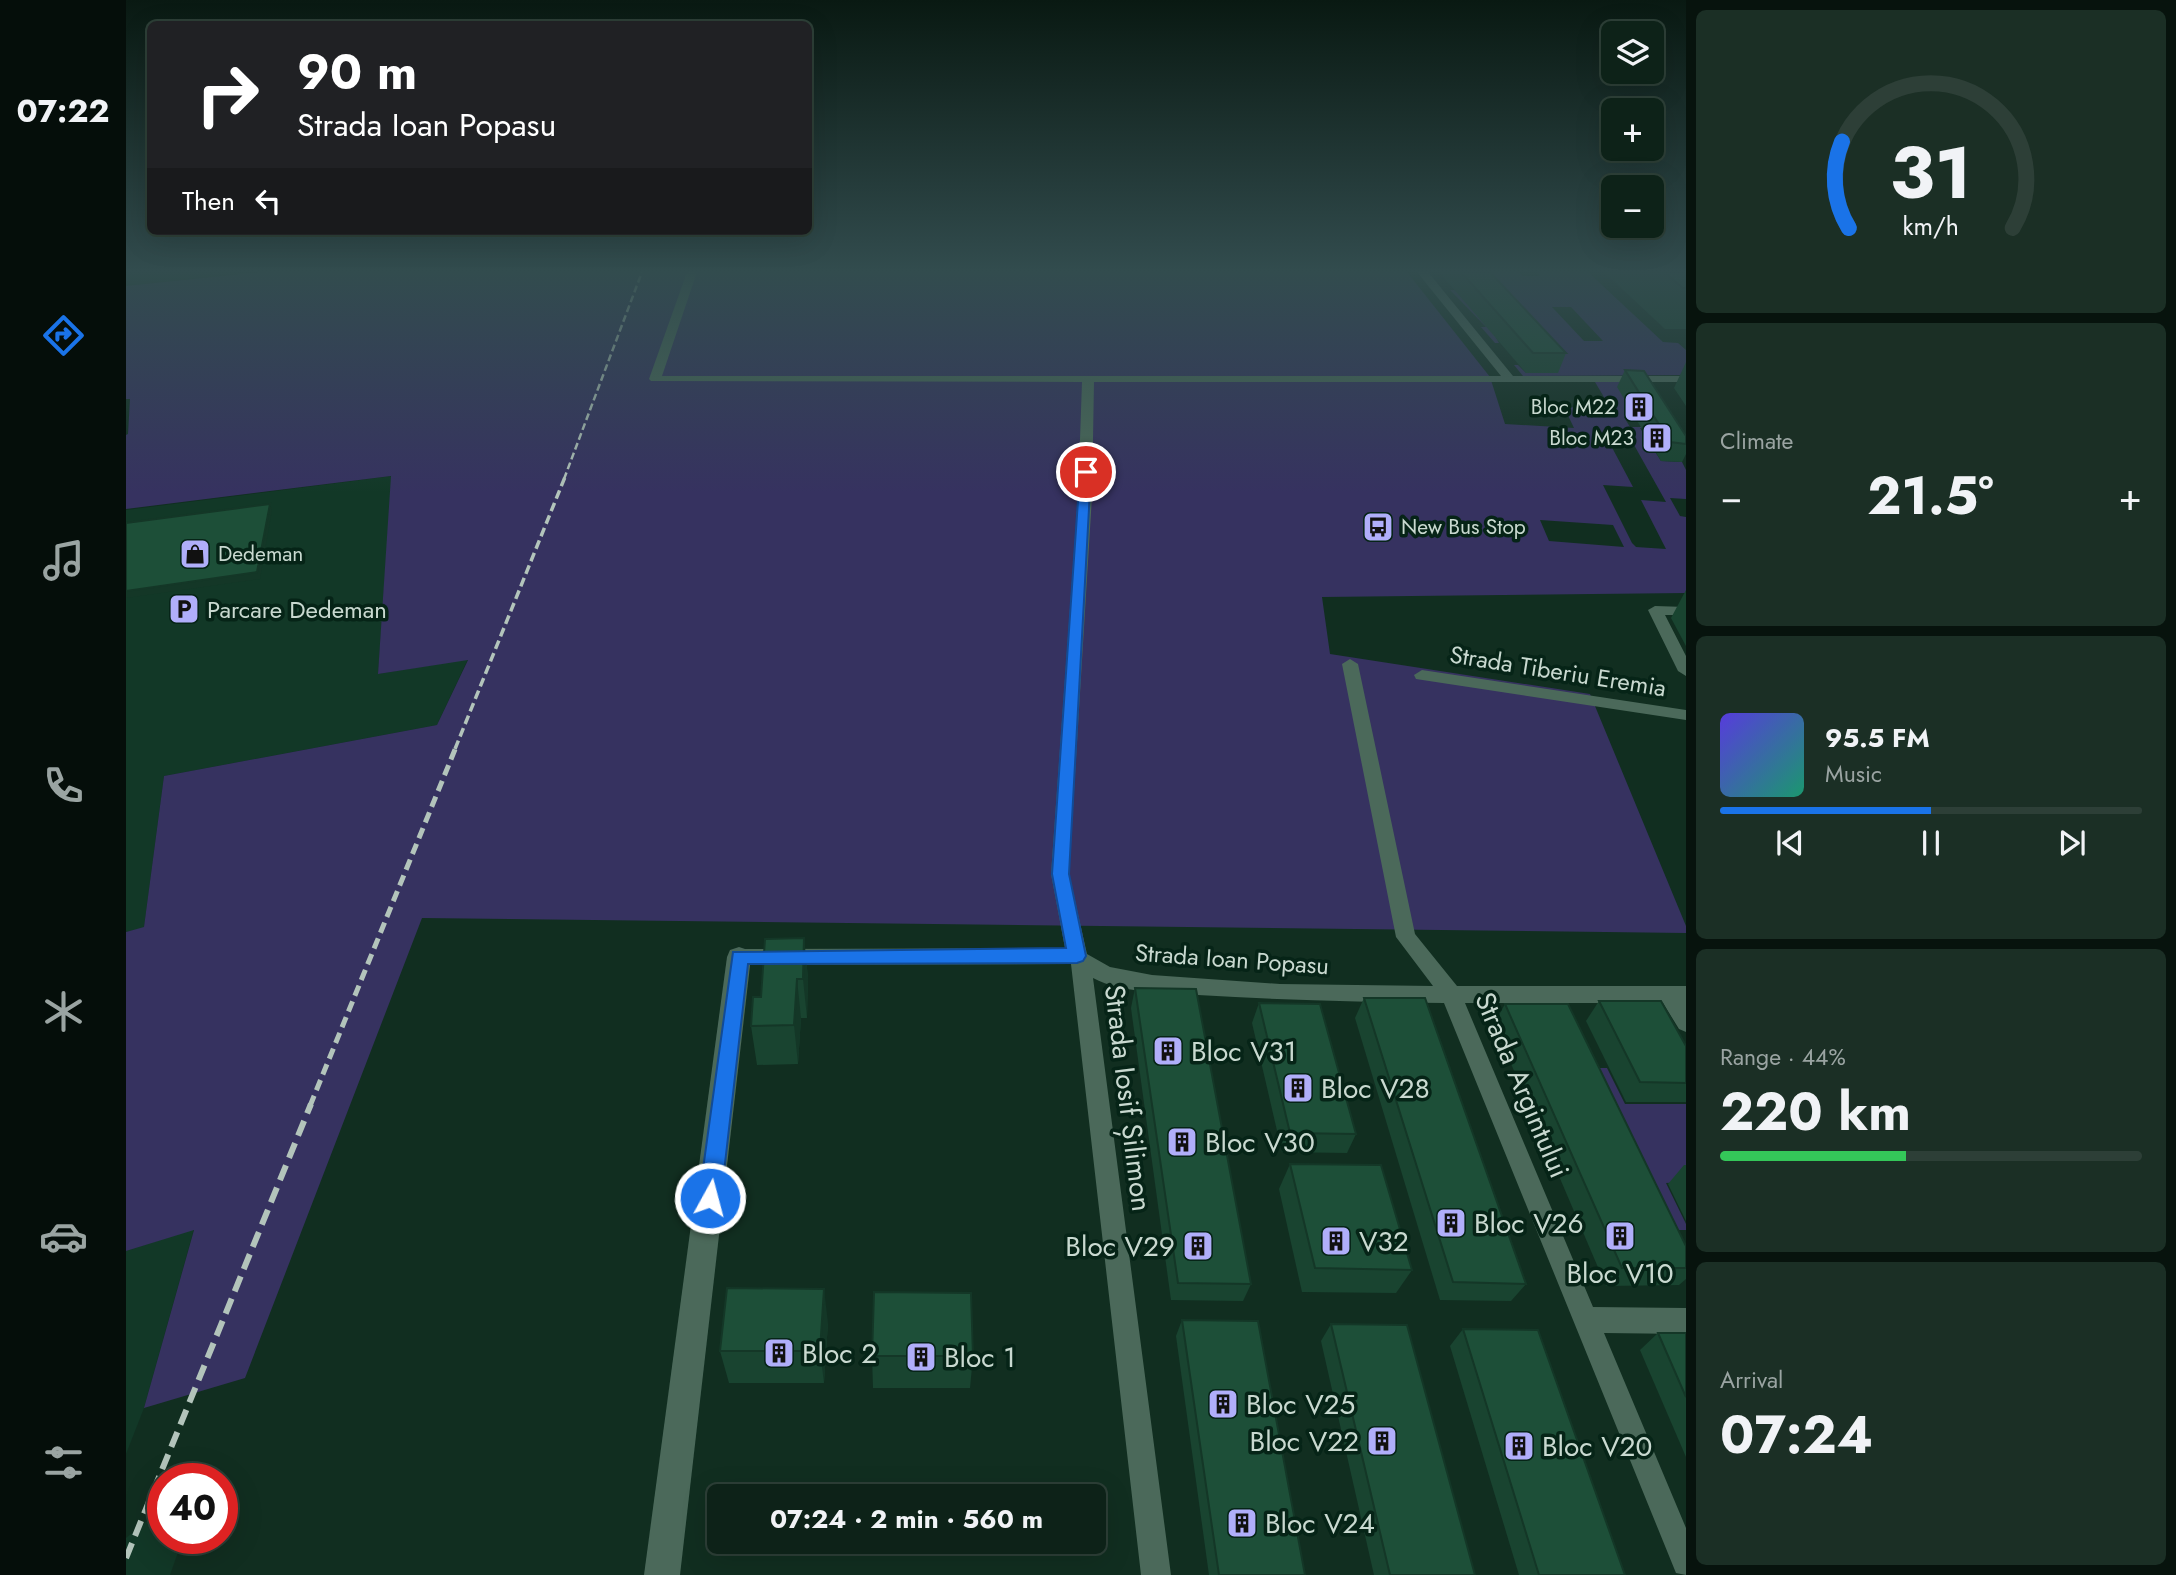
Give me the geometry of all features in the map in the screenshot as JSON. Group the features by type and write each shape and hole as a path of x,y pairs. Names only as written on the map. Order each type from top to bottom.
{"street":[{"path":"667,346 655,379 1686,379"},
{"path":"1482,346 1509,378"},
{"name":"Strada Iosif Șilimon","path":"1088,379 1084,509 1060,874 1079,959 1156,1575"},
{"path":"1644,379 1651,391"},
{"path":"1686,611 1655,610 1686,671"},
{"name":"Strada Argintului","path":"1350,664 1406,937 1450,993 1686,1563"},
{"name":"Strada Tiberiu Eremia","path":"1422,675 1686,715"},
{"path":"662,1575 739,957"},
{"name":"Strada Ioan Popasu","path":"739,957 1079,959 1106,975 1152,983 1280,992 1678,994"},
{"path":"1678,994 1686,1023"},
{"path":"1585,1320 1686,1321"}],"shaded area":[{"path":"126,346 1465,346 1490,377 1505,424 1574,428 1564,407 1611,409 1595,382 1635,382 1660,419 1624,417 1630,427 1664,427 1640,428 1661,461 1682,462 1686,470 1686,499 1670,498 1680,516 1686,517 1686,593 1322,597 1330,654 1590,694 1686,926 1686,933 422,918 245,1378 144,1408 194,1230 126,1251 126,932 144,927 164,776 437,725 468,660 378,674 391,476 126,509 126,435 130,399 126,399","holes":["1608,431 1614,431 1617,436 1629,436 1666,502 1641,500 1666,549 1636,547 1632,543 1603,485 1633,487 1607,438 1611,438","1540,520 1613,525 1624,547 1549,541"]},
{"path":"1511,346 1681,346 1686,350 1686,375 1523,376 1514,365 1518,365 1526,373 1557,372"},
{"path":"392,476 378,674 468,659 437,725 164,776 144,928 126,932 126,510"},
{"path":"1578,1068 1607,1068 1625,1104 1686,1104 1686,1182 1666,1183 1686,1224 1686,1230 1654,1230"},
{"path":"194,1229 144,1408 126,1454 126,1251"},
{"path":"147,1521 147,1554 177,1554 170,1575 126,1575 126,1538"}],"building":[{"path":"1526,346 1559,346 1566,353 1533,353"},
{"path":"1625,370 1644,371 1686,436 1686,444 1670,442"},
{"name":"Dedeman","path":"270,504 257,572 126,591 126,523"},
{"path":"804,938 803,979 797,979 794,1025 751,1026 753,997 761,997 765,939"},
{"path":"1135,988 1196,989 1251,1284 1178,1283"},
{"path":"1364,998 1425,998 1526,1284 1453,1282"},
{"path":"1599,1001 1661,1001 1686,1046 1686,1083 1640,1082"},
{"name":"Bloc V28","path":"1259,1003 1320,1004 1356,1134 1290,1133"},
{"path":"1505,1004 1568,1004 1686,1246 1686,1268 1622,1268"},
{"path":"1290,1164 1381,1165 1412,1270 1315,1268"},
{"path":"727,1288 824,1289 820,1351 720,1351"},
{"path":"874,1292 971,1293 973,1356 872,1356"},
{"path":"1182,1320 1258,1321 1305,1575 1219,1575"},
{"name":"Bloc V22","path":"1331,1324 1407,1325 1475,1575 1390,1575"},
{"path":"1463,1329 1538,1330 1625,1575 1539,1575"},
{"path":"1658,1333 1686,1333 1686,1397"}],"railway":[{"path":"564,479 614,346"},
{"path":"455,749 565,477"},
{"path":"310,1106 456,747"},
{"path":"126,1558 311,1104"}],"place":[{"name":"Bloc M22","path":"1639,407"},
{"name":"Bloc M23","path":"1657,438"},
{"name":"New Bus Stop","path":"1378,527"},
{"name":"Dedeman","path":"195,554"},
{"name":"Parcare Dedeman","path":"184,609"},
{"name":"Bloc V31","path":"1168,1051"},
{"name":"Bloc V28","path":"1298,1088"},
{"name":"Bloc V30","path":"1182,1142"},
{"name":"Bloc V26","path":"1451,1223"},
{"name":"Bloc V10","path":"1620,1236"},
{"name":"V32","path":"1336,1241"},
{"name":"Bloc V29","path":"1198,1246"},
{"name":"Bloc 2","path":"779,1353"},
{"name":"Bloc 1","path":"921,1357"},
{"name":"Bloc V25","path":"1223,1404"},
{"name":"Bloc V22","path":"1382,1441"},
{"name":"Bloc V20","path":"1519,1446"},
{"name":"Bloc V24","path":"1242,1523"}],"route":[{"path":"710,1198 739,957 1077,956 1060,874 1086,472"}]}
